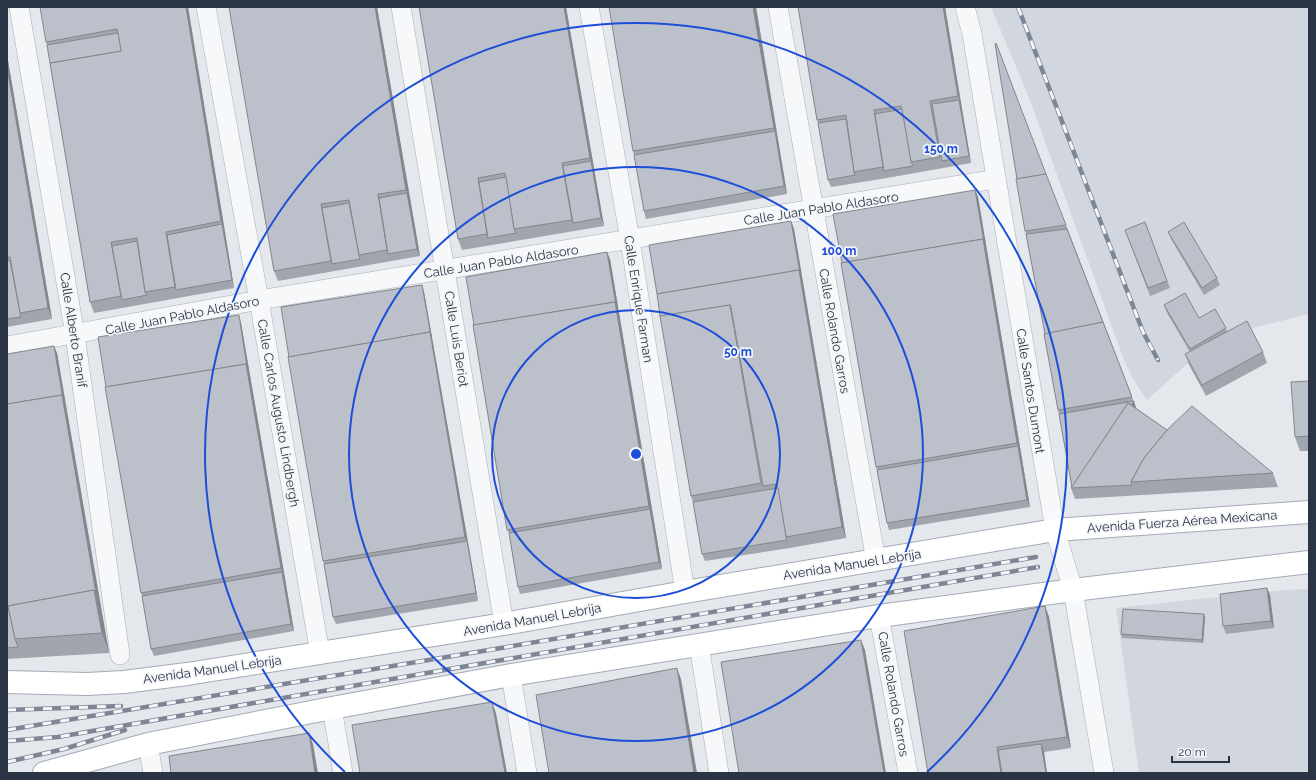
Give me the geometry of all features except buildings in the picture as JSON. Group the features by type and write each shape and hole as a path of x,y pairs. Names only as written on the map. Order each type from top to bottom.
{"main road":[{"name":"Avenida Fuerza Aérea Mexicana","path":"1055,530 1309,512"},
{"name":"Avenida Manuel Lebrija","path":"7,682 87,684 124,682 187,674 504,624 1055,530"},
{"path":"44,773 148,744 511,675 880,616 1073,590 1309,562"}],"street":[{"name":"Calle Alberto Branif","path":"19,7 75,334 120,655"},
{"name":"Calle Carlos Augusto Lindbergh","path":"206,7 259,300 320,654"},
{"name":"Calle Luis Beriot","path":"401,7 504,624"},
{"name":"Calle Enrique Farman","path":"589,7 630,240 685,592"},
{"name":"Calle Rolando Garros","path":"778,7 876,560"},
{"name":"Calle Santos Dumont","path":"965,7 972,34 1055,530 1073,590 1104,773"},
{"name":"Calle Juan Pablo Aldasoro","path":"7,346 259,300 445,271 996,179"},
{"name":"Calle Rolando Garros","path":"880,616 908,773"},
{"path":"699,644 719,773"},
{"path":"511,675 527,773"},
{"path":"332,708 343,773"},
{"path":"148,744 153,773"}],"shaded area":[{"path":"991,7 1309,7 1309,314 1249,329 1188,363 1147,400 1133,379 1124,360 1031,103"},
{"path":"1309,589 1309,773 1139,773 1116,608 1283,590"}],"railway":[{"path":"1018,7 1143,332 1158,360"},
{"path":"7,730 1036,557"},
{"path":"7,741 58,737 1038,567"},
{"path":"7,710 121,706"},
{"path":"7,762 64,749 125,730"}]}
